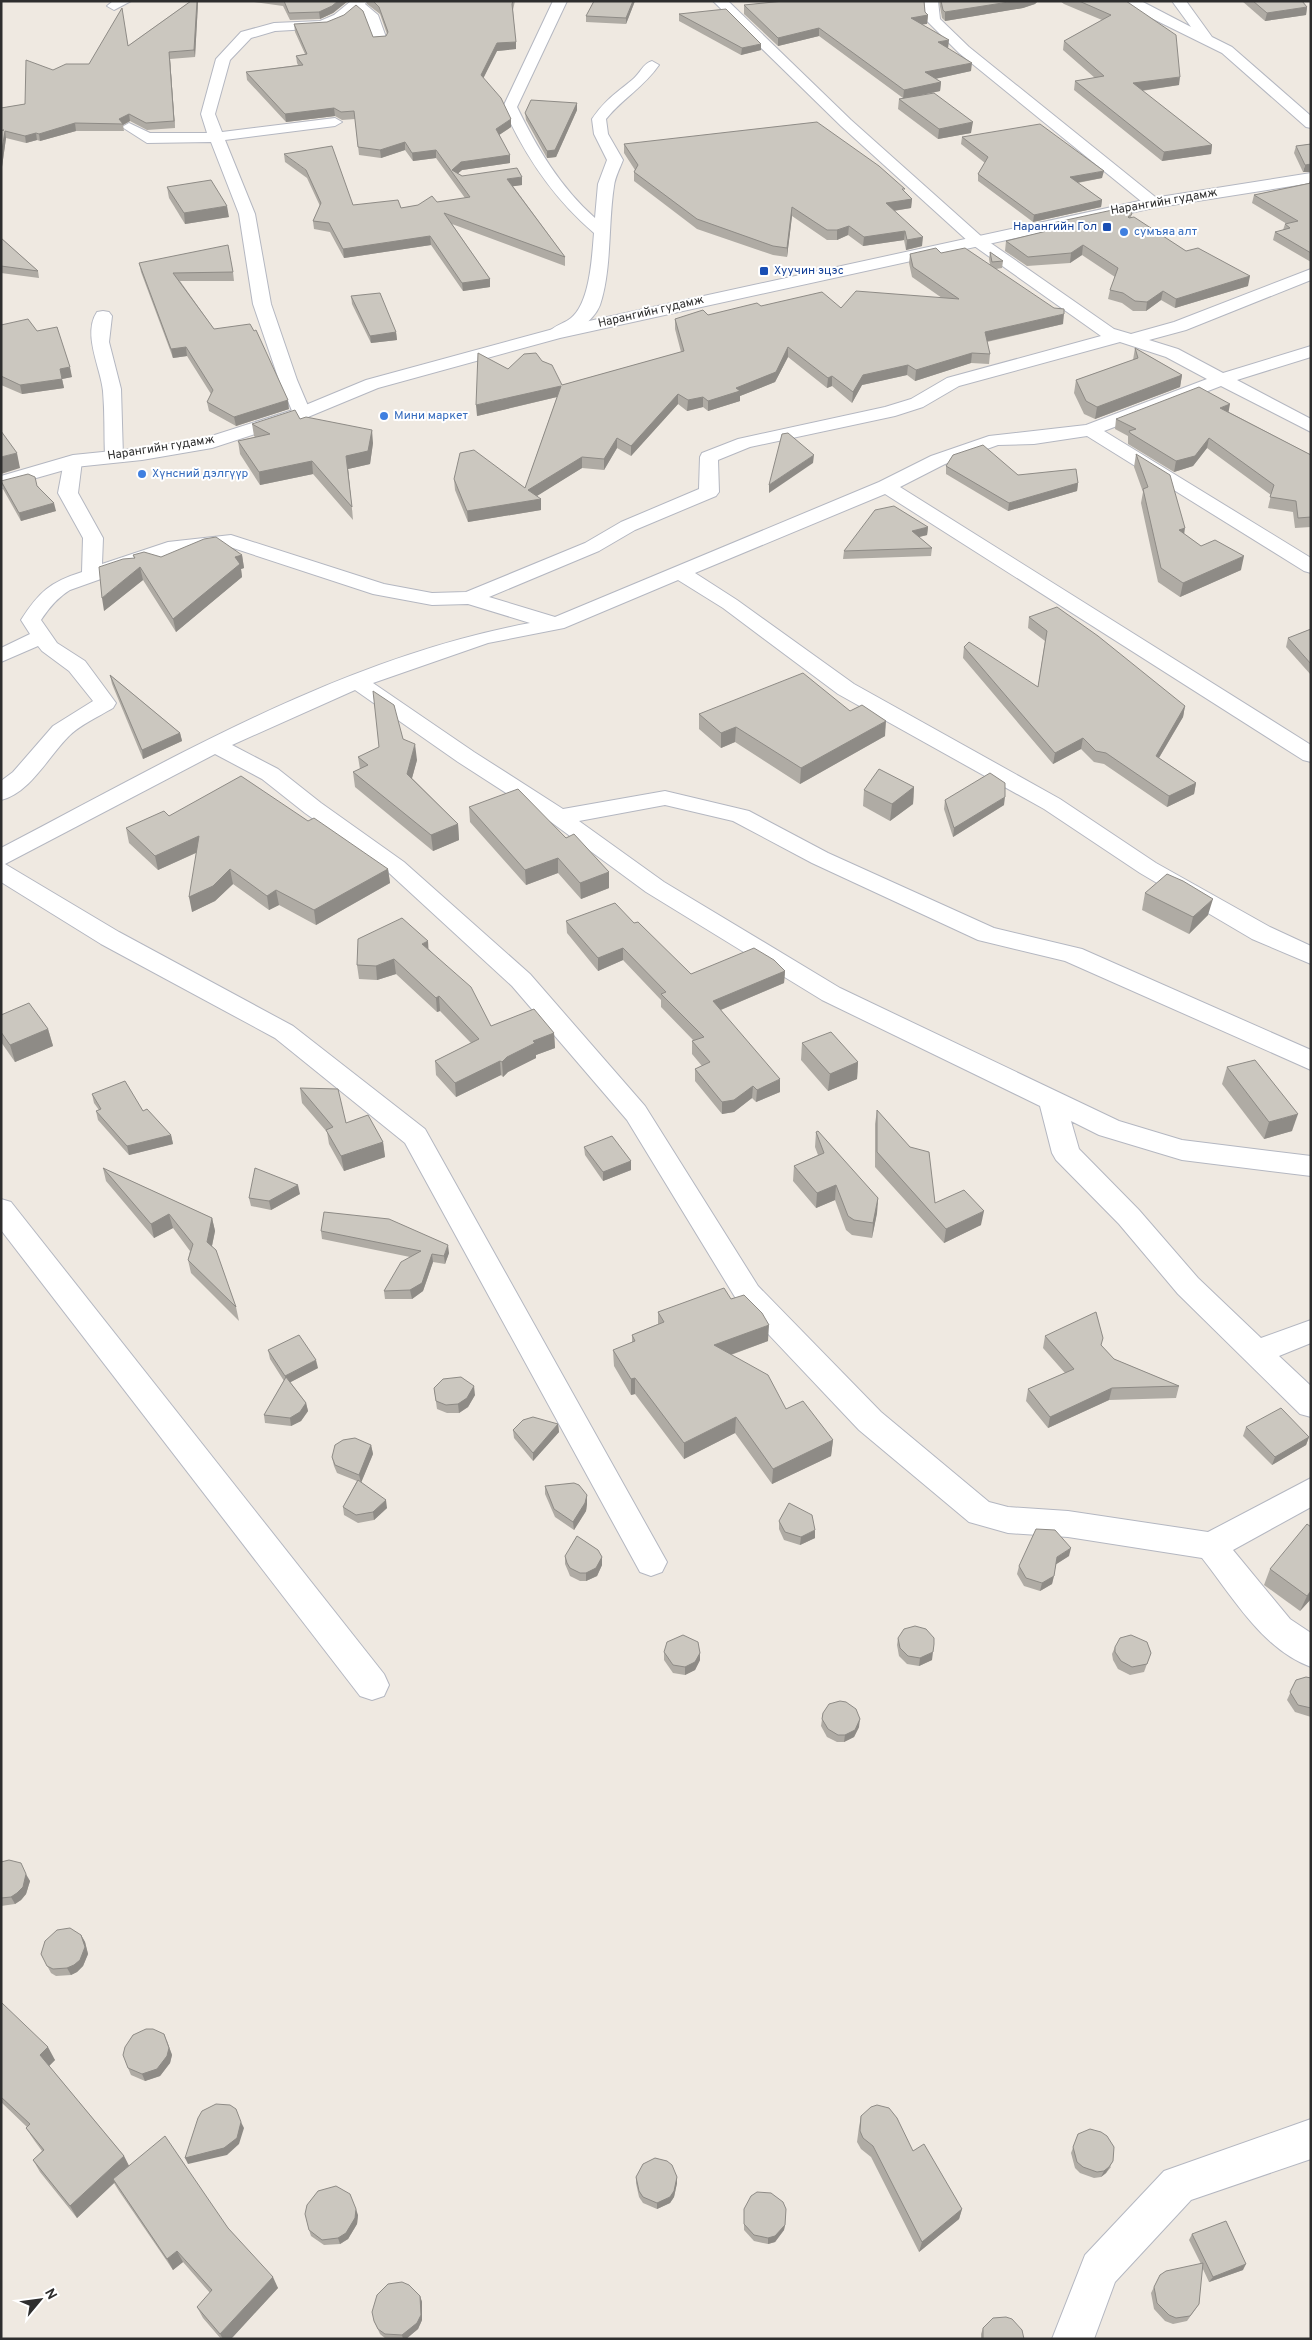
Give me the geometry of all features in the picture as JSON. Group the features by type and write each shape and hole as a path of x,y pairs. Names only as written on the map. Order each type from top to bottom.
{"street":[{"path":"560,1 542,36 526,80 510,107 539,166 583,216 601,231"},
{"path":"720,1 846,123 976,240 1108,333 1172,353 1311,426"},
{"path":"931,1 933,20 964,50 1154,203"},
{"path":"1132,1 1142,8 1227,50 1311,124"},
{"path":"1179,1 1206,38"},
{"path":"302,413 288,380 262,304 247,214 215,137 208,114 223,59 246,35 274,27 322,25 339,18 359,2 371,15 380,40"},
{"path":"558,333 577,322 591,306 600,256 606,184 615,160 601,134 599,118 614,100 639,82 652,65"},
{"path":"129,127 147,138 215,137 335,122"},
{"path":"520,168 539,166"},
{"name":"Нарангийн гудамж","path":"1,482 73,461 205,444 302,413 372,384 558,333 976,240 1154,203 1311,178"},
{"path":"469,598 592,546 628,526 709,492 709,457 745,443 889,412 917,403 953,382 1124,338 1180,326 1311,274"},
{"path":"103,316 100,342 112,389 114,457"},
{"path":"1,858 215,745 356,681 483,638 557,624 886,486 938,460 996,440 1034,438 1090,430 1223,379 1311,351"},
{"path":"1090,430 1311,567"},
{"path":"73,461 68,493 93,538 92,575"},
{"path":"886,486 1002,563 1190,677 1311,755"},
{"path":"1,793 21,777 61,731 105,703 77,666 49,647 31,620 45,598 60,585 168,548 232,542 380,590 432,599 469,598 557,624"},
{"path":"679,572 730,604 846,690 1052,804 1156,873 1261,933 1311,956"},
{"path":"1,656 41,637"},
{"path":"356,681 559,817 655,887 831,994 1109,1128 1182,1150 1311,1166"},
{"path":"215,745 270,774 313,808 396,867 522,980 636,1113 748,1294 870,1421 980,1513 1008,1520 1068,1524 1211,1546 1311,1491"},
{"path":"559,817 665,798 741,816 820,858 987,934 1073,955 1311,1062"},
{"path":"1,872 110,938 284,1032 415,1136 651,1562"},
{"path":"1052,1100 1066,1153 1162,1254 1188,1286 1311,1404"},
{"path":"1,1209 372,1685"},
{"path":"1258,1352 1311,1330"},
{"path":"1211,1546 1278,1629 1311,1652"},
{"path":"1073,2339 1099,2269 1178,2185 1311,2139"}],"building":[{"path":"191,1 197,1 194,50 169,52 174,121 146,123 129,114 119,119 123,124 75,123 39,134 25,136 5,131 1,156 1,131 4,130 1,130 1,108 25,104 26,60 53,70 66,64 89,64 122,8 128,46"},
{"path":"284,1 338,1 319,12 289,13"},
{"path":"373,1 513,1 516,42 497,43 481,75 501,98 511,119 496,129 510,155 461,162 452,170 462,176 517,168 522,177 507,179 565,257 444,213 490,279 462,283 430,236 343,249 329,223 313,221 321,203 306,170 284,154 332,146 353,205 398,200 401,208 418,205 432,196 437,202 470,197 436,150 412,153 405,142 380,150 358,147 354,111 341,112 334,108 285,114 246,72 303,65 296,56 307,54 294,24 327,22 344,15 356,5 363,11 373,37 386,36 388,32 379,7"},
{"path":"594,1 633,1 626,18 586,16"},
{"path":"784,1 924,1 925,12 928,15 911,18 949,40 938,42 972,63 925,72 941,82 904,90 819,28 778,38 744,5"},
{"path":"941,1 1015,1 945,12"},
{"path":"1079,1 1126,1 1176,35 1180,77 1133,83 1212,145 1164,152 1075,81 1104,76 1064,41 1111,15"},
{"path":"1253,1 1302,1 1307,7 1267,13"},
{"path":"726,9 761,44 742,48 679,14"},
{"path":"934,93 973,122 939,129 899,99"},
{"path":"531,100 577,103 555,150 547,151 525,113"},
{"path":"817,122 879,166 905,189 902,189 912,199 886,203 923,237 907,240 905,231 864,237 849,226 837,230 827,230 792,207 787,248 773,246 697,219 634,172 638,165 624,144"},
{"path":"1040,124 1104,171 1070,177 1102,200 1034,215 978,174 988,157 962,137"},
{"path":"1311,144 1311,164 1305,165 1296,146"},
{"path":"211,180 227,206 184,213 167,187"},
{"path":"1311,183 1311,253 1275,232 1290,228 1285,224 1298,221 1254,195"},
{"path":"1117,209 1121,212 1130,210 1132,214 1129,218 1134,217 1186,251 1198,248 1250,276 1176,299 1163,291 1147,302 1135,301 1123,293 1110,290 1118,268 1083,245 1071,253 1028,257 1006,241 1055,229 1048,224"},
{"path":"1,238 38,271 1,266"},
{"path":"228,245 233,272 173,273 214,329 250,324 254,331 256,330 288,400 234,417 207,402 213,390 186,347 171,349 139,263"},
{"path":"936,248 941,253 965,248 1054,308 1064,309 1064,314 985,332 990,354 972,353 916,370 908,365 863,375 853,392 832,376 828,378 788,347 776,372 736,388 740,391 708,401 703,397 688,400 678,394 631,446 617,438 604,459 582,457 528,490 541,499 467,511 454,479 460,453 474,450 525,488 561,386 476,405 478,353 508,369 524,354 536,353 542,361 552,365 562,385 684,351 675,319 703,310 708,315 757,303 761,306 822,292 841,308 856,291 959,299 913,267 910,254"},
{"path":"990,252 1003,261 992,262"},
{"path":"380,293 396,332 370,336 351,296"},
{"path":"28,319 37,331 57,327 70,367 60,369 62,379 20,385 1,376 1,325"},
{"path":"1135,348 1182,375 1097,407 1086,401 1076,380 1138,358"},
{"path":"1199,387 1230,404 1220,408 1311,455 1311,517 1298,518 1296,501 1270,497 1274,485 1209,438 1195,456 1176,461 1130,433 1129,431 1136,429 1116,419"},
{"path":"295,410 300,419 306,417 372,430 368,451 346,456 352,507 312,461 259,472 238,441 270,434 252,424"},
{"path":"1,431 17,453 1,457"},
{"path":"788,433 814,455 769,485 782,434"},
{"path":"983,445 1018,475 1076,469 1078,483 1009,503 946,466 953,455"},
{"path":"1136,454 1170,475 1185,528 1179,530 1201,546 1215,540 1244,556 1183,583 1161,568 1143,489 1148,487"},
{"path":"28,474 35,477 37,486 54,503 19,513 1,481"},
{"path":"894,506 928,527 912,531 932,548 844,551 875,510"},
{"path":"216,537 242,555 235,557 240,564 173,619 140,567 102,598 99,567 123,559 135,558 133,555 144,552 161,557 204,539"},
{"path":"1057,607 1098,636 1185,706 1156,756 1196,783 1169,796 1106,753 1096,751 1083,738 1055,753 964,647 969,642 1038,687 1047,631 1029,617"},
{"path":"1311,629 1311,664 1288,638"},
{"path":"803,673 850,711 862,705 886,721 801,768 736,727 721,733 699,714"},
{"path":"110,675 180,733 142,750"},
{"path":"373,691 394,705 403,739 415,744 407,774 458,824 431,835 353,772 368,765 358,757 379,747"},
{"path":"879,769 914,787 892,804 864,790"},
{"path":"990,773 1005,783 1005,797 954,828 945,800"},
{"path":"241,776 308,821 314,818 388,869 314,910 276,890 267,896 230,869 213,886 189,897 199,836 155,856 126,828 164,811 169,816"},
{"path":"518,789 566,838 574,834 609,872 580,883 558,858 525,870 469,807"},
{"path":"1167,874 1213,899 1193,917 1145,893"},
{"path":"615,903 634,923 638,922 691,974 754,948 774,960 785,971 713,1001 780,1079 757,1090 753,1086 734,1100 722,1102 695,1069 710,1062 692,1041 704,1037 661,994 666,992 623,948 598,958 566,921"},
{"path":"402,918 428,941 422,944 471,987 491,1026 534,1009 554,1033 533,1041 535,1043 507,1057 502,1062 500,1061 455,1083 435,1061 479,1039 439,996 436,998 394,959 376,966 357,965 358,939"},
{"path":"29,1003 48,1029 10,1045 1,1032 1,1015"},
{"path":"831,1032 858,1062 830,1074 802,1043"},
{"path":"1255,1060 1298,1114 1269,1122 1227,1067"},
{"path":"125,1081 143,1111 147,1109 171,1135 127,1146 96,1111 101,1109 92,1094"},
{"path":"300,1088 338,1089 346,1123 368,1115 383,1142 341,1156 326,1130 333,1127"},
{"path":"877,1110 910,1147 929,1152 935,1203 964,1190 984,1211 946,1229 877,1152"},
{"path":"818,1131 878,1198 873,1223 854,1220 848,1216 836,1185 817,1193 794,1166 824,1153 816,1132"},
{"path":"612,1136 631,1161 603,1172 584,1147"},
{"path":"103,1168 212,1218 207,1242 216,1250 236,1307 188,1260 193,1244 169,1214 151,1224"},
{"path":"255,1168 298,1185 269,1201 249,1198"},
{"path":"324,1212 389,1219 448,1245 444,1256 432,1254 422,1283 410,1290 384,1291 401,1262 421,1251 321,1231"},
{"path":"724,1288 731,1299 744,1295 762,1313 769,1325 714,1345 768,1375 786,1409 803,1401 833,1440 773,1469 736,1417 684,1443 635,1378 631,1379 613,1350 635,1341 632,1335 664,1322 658,1312"},
{"path":"1096,1312 1103,1338 1101,1345 1114,1359 1179,1386 1112,1388 1050,1417 1028,1389 1074,1369 1045,1336"},
{"path":"299,1335 316,1360 285,1376 268,1350"},
{"path":"286,1377 306,1403 300,1412 290,1418 264,1415"},
{"path":"461,1377 474,1386 467,1398 458,1404 446,1405 436,1401 434,1388 443,1379"},
{"path":"1281,1408 1309,1437 1275,1457 1246,1427"},
{"path":"533,1417 558,1424 533,1453 513,1430 523,1420"},
{"path":"355,1438 371,1445 359,1475 335,1465 332,1457 335,1445 343,1440"},
{"path":"358,1480 386,1500 373,1512 356,1515 343,1507"},
{"path":"574,1483 579,1485 587,1495 585,1503 573,1522 554,1509 545,1486"},
{"path":"789,1503 812,1515 815,1530 801,1537 785,1532 779,1521"},
{"path":"1307,1524 1311,1527 1311,1591 1307,1596 1270,1569"},
{"path":"1036,1529 1055,1530 1071,1548 1057,1557 1054,1576 1042,1583 1026,1578 1019,1566"},
{"path":"577,1536 598,1550 602,1557 596,1568 586,1573 580,1573 570,1568 565,1556"},
{"path":"915,1626 926,1629 934,1638 933,1652 920,1658 908,1656 900,1648 898,1638 904,1629"},
{"path":"683,1635 698,1642 700,1653 695,1662 685,1667 673,1665 664,1652 667,1642"},
{"path":"1131,1635 1147,1642 1151,1653 1147,1664 1132,1667 1121,1661 1115,1652 1115,1647 1120,1638"},
{"path":"1306,1677 1311,1678 1311,1708 1298,1705 1290,1692 1296,1680"},
{"path":"840,1701 846,1702 856,1709 860,1719 855,1730 845,1735 838,1735 828,1729 822,1719 823,1713 829,1704"},
{"path":"9,1860 21,1863 26,1874 23,1887 17,1893 11,1897 1,1898 1,1862"},
{"path":"70,1928 81,1935 85,1947 80,1960 67,1968 53,1969 47,1966 41,1954 45,1941 57,1930"},
{"path":"2,2003 48,2047 40,2055 124,2156 70,2206 33,2160 44,2150 26,2128 30,2124 1,2097"},
{"path":"146,2029 153,2029 164,2034 169,2048 167,2056 157,2069 142,2074 128,2068 123,2055 125,2047 133,2035"},
{"path":"216,2104 230,2105 236,2109 241,2122 237,2138 224,2148 185,2158 202,2111"},
{"path":"877,2105 889,2108 897,2118 913,2151 924,2144 962,2209 922,2242 873,2146 863,2138 860,2131 861,2116 871,2107"},
{"path":"1090,2129 1107,2136 1114,2147 1113,2161 1104,2171 1097,2172 1083,2167 1077,2162 1073,2147 1078,2134"},
{"path":"165,2136 228,2228 273,2277 220,2334 197,2307 212,2290 177,2251 167,2259 113,2179"},
{"path":"655,2158 667,2161 672,2165 677,2177 674,2191 670,2197 657,2203 643,2197 639,2191 636,2177 643,2164"},
{"path":"336,2186 350,2194 356,2209 355,2218 346,2233 338,2238 322,2240 309,2230 305,2214 307,2205 318,2191"},
{"path":"757,2192 771,2193 783,2202 786,2209 785,2225 775,2236 768,2238 754,2235 744,2224 744,2209 751,2196"},
{"path":"1226,2221 1246,2264 1213,2277 1192,2234"},
{"path":"1203,2263 1199,2304 1190,2316 1176,2318 1169,2315 1157,2303 1154,2287 1160,2275 1166,2271"},
{"path":"402,2282 409,2285 420,2296 421,2315 417,2323 402,2335 385,2334 378,2329 372,2312 377,2295 388,2284"},
{"path":"1006,2317 1012,2319 1022,2330 1024,2339 983,2339 983,2328 993,2318"}],"place":[{"name":"Нарангийн Гол","path":"1107,227"},
{"name":"сумъяа алт","path":"1124,232"},
{"name":"Хуучин эцэс","path":"764,271"},
{"name":"Мини маркет","path":"384,416"},
{"name":"Хүнсний дэлгүүр","path":"142,474"}]}
